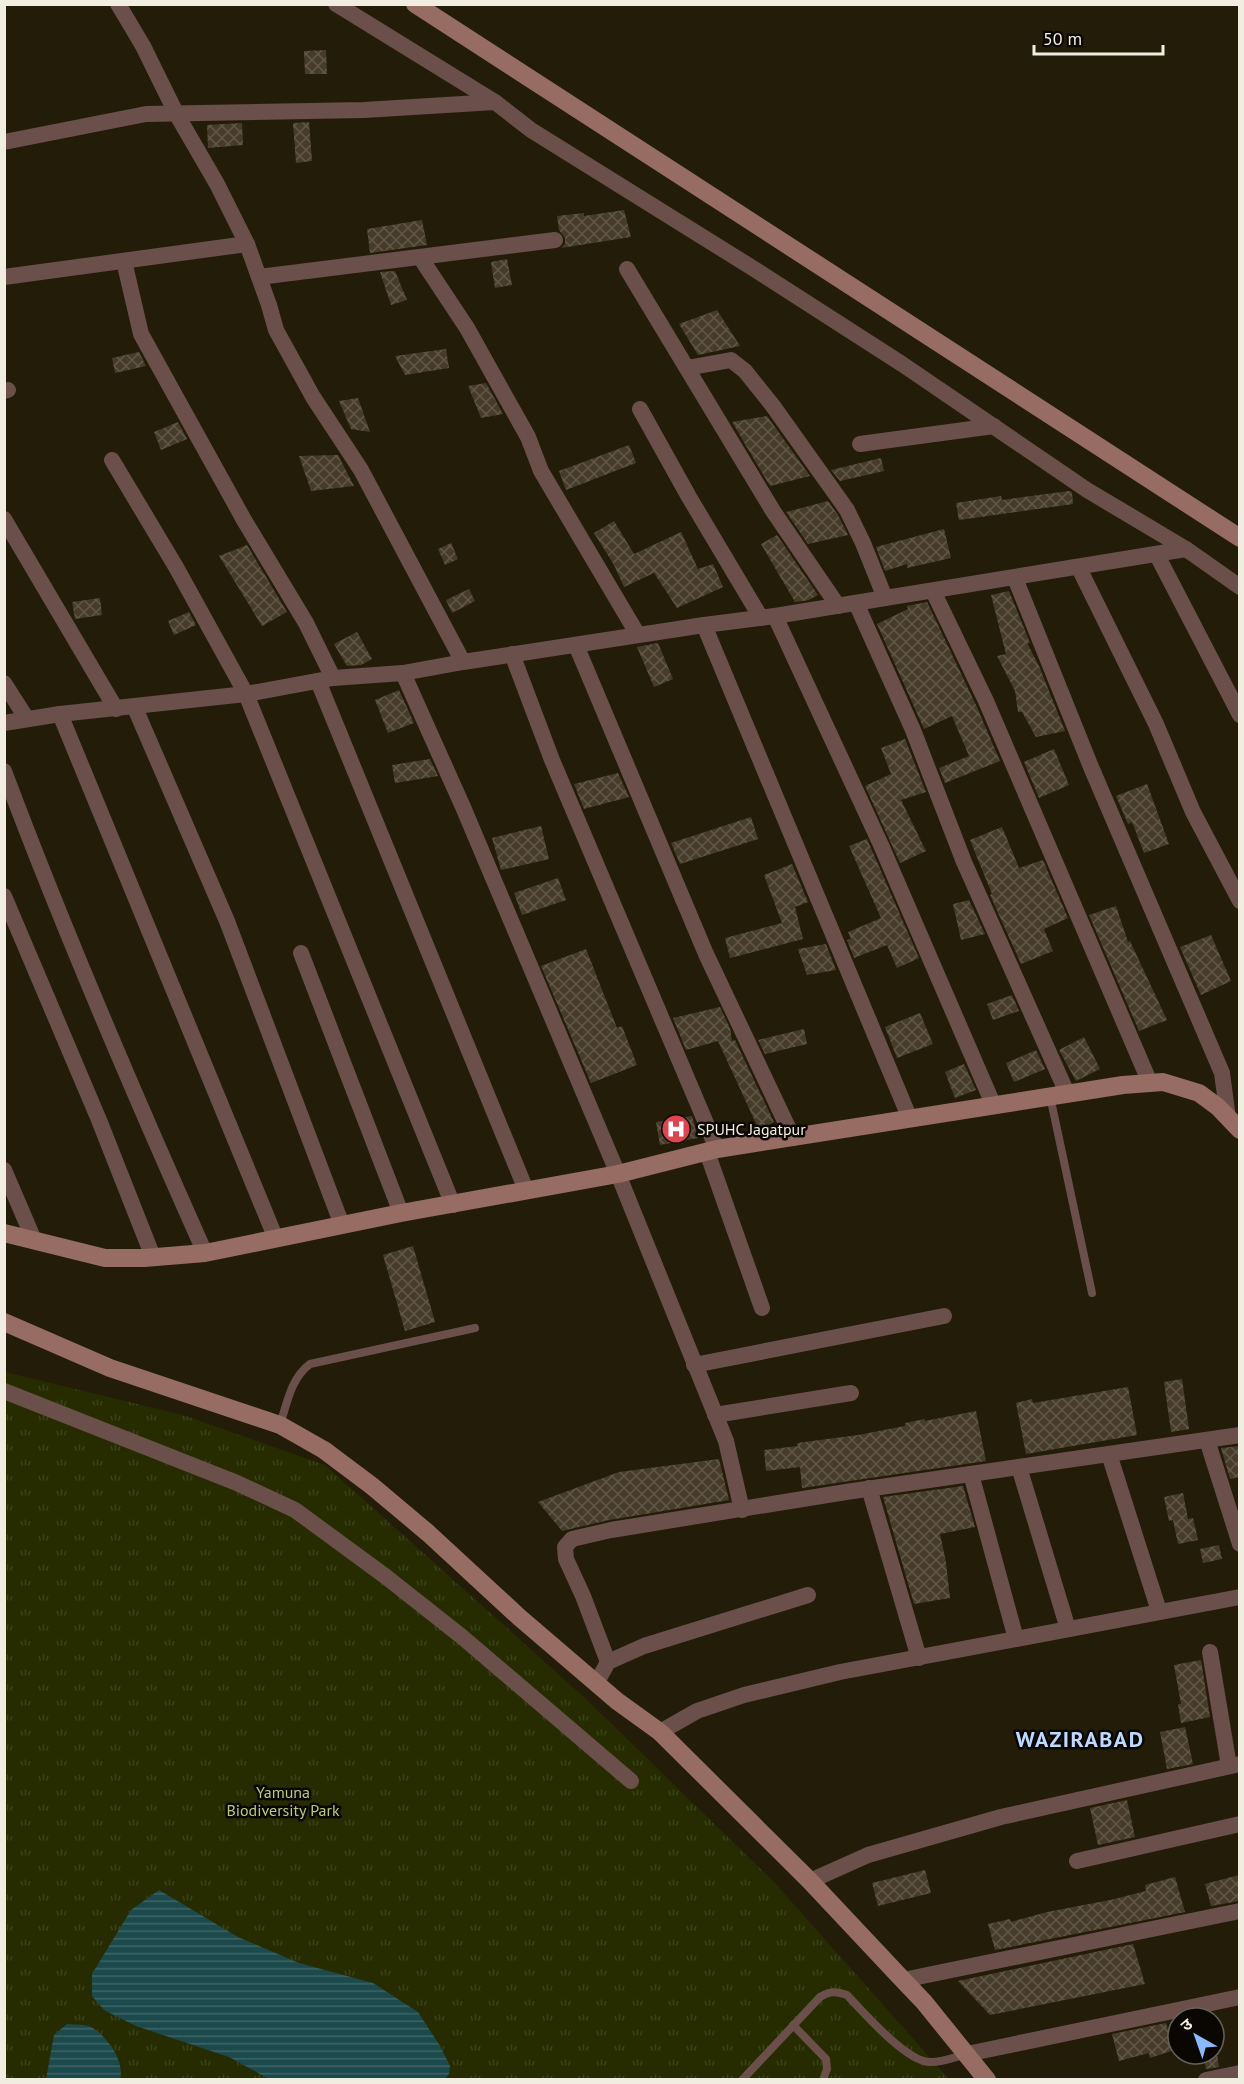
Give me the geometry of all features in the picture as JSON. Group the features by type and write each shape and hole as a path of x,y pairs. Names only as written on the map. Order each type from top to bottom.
{"street":[{"path":"118,4 143,46 177,115 217,184 247,244 276,330 313,397 361,470 463,662"},
{"path":"336,4 495,102 531,130 751,267 994,426 1087,490 1186,549 1239,587"},
{"path":"415,4 1239,538"},
{"path":"4,142 147,114 364,110 495,102"},
{"path":"259,277 555,240"},
{"path":"4,277 247,244"},
{"path":"420,257 467,328 528,437 541,471 638,635"},
{"path":"124,261 141,334 244,520 306,622 326,679 526,1190"},
{"path":"627,269 773,511 838,606"},
{"path":"687,368 731,360 746,371 847,510 885,598"},
{"path":"640,409 768,617 881,844 993,1104"},
{"path":"860,444 994,426"},
{"path":"112,460 176,567 246,694 453,1205"},
{"path":"4,519 116,709"},
{"path":"4,723 60,714 135,708 246,694 326,679 403,673 512,654 768,617 1079,568 1186,549"},
{"path":"1157,555 1239,715"},
{"path":"1079,568 1156,724 1194,812 1239,901"},
{"path":"1015,578 1091,767 1222,1073 1236,1126"},
{"path":"933,591 986,701 1150,1083"},
{"path":"856,603 917,741 1058,1094"},
{"path":"704,625 910,1119"},
{"path":"576,645 706,954 793,1138"},
{"path":"512,654 557,771 712,1150 762,1308"},
{"path":"403,673 463,807 618,1174 726,1442 742,1510"},
{"path":"4,683 27,719"},
{"path":"135,708 226,921 342,1225"},
{"path":"60,714 276,1239"},
{"path":"4,771 134,1093 205,1253"},
{"path":"4,896 99,1120 153,1257"},
{"path":"301,953 401,1213"},
{"path":"4,1233 105,1258 205,1253 401,1213 618,1174 712,1150 1058,1094 1150,1083 1163,1082 1199,1093 1218,1107 1236,1126"},
{"path":"4,1170 34,1240"},
{"path":"694,1365 944,1316"},
{"path":"4,1322 110,1368 280,1425 324,1450 372,1486 617,1701 660,1732 810,1881 924,2002 987,2079"},
{"path":"4,1391 237,1483 295,1510 385,1576 460,1636 632,1781"},
{"path":"715,1415 851,1393"},
{"path":"608,1662 584,1596 566,1559 565,1547 572,1539 611,1530 868,1488 1239,1435"},
{"path":"1207,1440 1239,1544"},
{"path":"1109,1454 1159,1611"},
{"path":"1018,1467 1068,1629"},
{"path":"971,1474 1016,1639"},
{"path":"868,1488 919,1658"},
{"path":"597,1682 608,1662 644,1646 808,1595"},
{"path":"660,1732 696,1711 744,1695 840,1672 1239,1597"},
{"path":"810,1881 868,1855 990,1820 1234,1765 1210,1652"},
{"path":"1077,1861 1239,1824"},
{"path":"903,1980 1239,1911"},
{"path":"967,2054 1239,1997"},
{"path":"1206,2079 1239,2073"}],"lane":[{"path":"1058,1094 1092,1293"},
{"path":"280,1425 292,1386 301,1370 309,1364 475,1328"},
{"path":"742,2079 820,1997 828,1992 838,1991 846,1995 906,2053 919,2060 930,2063 967,2054"},
{"path":"793,2025 826,2060 827,2070 823,2079"}],"green space":[{"name":"Yamuna Biodiversity Park","path":"5,1372 183,1415 325,1465 585,1698 774,1882 948,2078 945,2080 5,2080"}],"water":[{"path":"159,1890 238,1937 299,1963 373,1983 418,2012 450,2066 449,2074 444,2080 269,2079 229,2057 136,2026 104,2010 92,1996 92,1974 131,1910"},
{"path":"67,2024 89,2026 103,2036 117,2057 121,2072 120,2079 46,2079 54,2035"}],"building":[{"path":"326,50 327,74 305,74 304,51"},
{"path":"309,122 312,161 296,163 293,123"},
{"path":"242,123 243,145 208,148 207,125"},
{"path":"624,210 631,237 561,248 565,244 565,238 559,230 557,216 584,213 584,216"},
{"path":"422,220 427,245 370,253 367,229"},
{"path":"507,259 512,285 495,288 491,262"},
{"path":"395,271 407,300 391,305 380,272"},
{"path":"717,310 740,346 698,355 679,324"},
{"path":"446,349 449,368 405,375 395,356"},
{"path":"139,352 146,366 115,373 112,358"},
{"path":"486,383 503,414 481,418 468,386"},
{"path":"358,398 370,432 351,429 339,401"},
{"path":"767,416 810,476 770,486 732,422"},
{"path":"178,422 187,439 161,450 154,432"},
{"path":"629,445 636,463 566,490 559,471"},
{"path":"338,455 354,486 311,491 299,456"},
{"path":"881,458 884,471 840,481 831,470"},
{"path":"1072,492 1073,504 959,520 956,503 1001,496 1002,500"},
{"path":"828,501 848,535 808,544 786,512"},
{"path":"614,521 634,554 681,532 698,569 713,564 723,587 677,608 654,573 624,587 614,565 594,533"},
{"path":"944,529 951,558 907,568 907,564 885,571 876,547"},
{"path":"777,535 818,595 809,600 795,602 761,544"},
{"path":"451,543 458,559 445,565 438,549"},
{"path":"247,545 287,612 262,626 219,556"},
{"path":"469,589 475,601 452,613 446,600"},
{"path":"1009,591 1030,643 1027,643 1039,666 1065,731 1036,737 1022,712 1018,712 1015,691 997,656 1006,654 991,595"},
{"path":"100,598 102,615 75,619 72,602"},
{"path":"927,602 1000,761 945,783 939,768 969,756 952,716 924,729 877,624 908,609 907,606"},
{"path":"189,612 196,625 174,635 168,621"},
{"path":"357,632 372,659 361,665 347,666 334,644"},
{"path":"658,643 673,679 654,687 637,647"},
{"path":"399,690 414,723 388,733 375,700"},
{"path":"905,739 926,792 901,800 926,851 900,863 865,786 891,774 881,748"},
{"path":"1054,749 1069,785 1039,798 1024,762"},
{"path":"430,759 438,776 395,783 392,765"},
{"path":"618,773 629,797 584,809 574,784"},
{"path":"1147,784 1169,844 1144,853 1132,822 1128,824 1116,796"},
{"path":"751,817 758,839 680,864 671,843"},
{"path":"541,826 549,859 501,870 492,838"},
{"path":"1002,827 1019,868 1043,860 1068,918 1044,929 1053,951 1021,964 990,895 992,894 970,840"},
{"path":"867,839 919,958 897,968 887,945 854,958 847,940 851,939 848,932 881,918 849,846"},
{"path":"792,864 808,902 795,907 803,939 730,958 725,938 782,923 764,875"},
{"path":"558,878 566,900 522,915 514,893"},
{"path":"969,900 985,934 961,940 953,904"},
{"path":"1116,906 1128,942 1130,941 1167,1020 1139,1031 1089,915"},
{"path":"1211,935 1231,981 1201,995 1180,947"},
{"path":"826,944 836,970 807,975 798,949"},
{"path":"586,949 617,1028 622,1026 637,1065 591,1083 541,966"},
{"path":"1012,995 1019,1011 993,1020 987,1004"},
{"path":"720,1007 730,1028 732,1041 735,1040 774,1122 759,1130 718,1041 686,1050 673,1018"},
{"path":"920,1013 933,1044 897,1058 885,1027"},
{"path":"804,1029 807,1044 765,1054 758,1040"},
{"path":"1084,1037 1100,1069 1076,1081 1059,1050"},
{"path":"1036,1050 1045,1069 1014,1082 1006,1063"},
{"path":"964,1064 976,1090 955,1098 945,1072"},
{"path":"692,1116 698,1138 660,1145 656,1122"},
{"path":"413,1246 435,1322 405,1331 383,1255"},
{"path":"1182,1379 1189,1429 1171,1432 1164,1382"},
{"path":"1128,1387 1137,1435 1026,1454 1016,1403 1032,1399 1033,1403"},
{"path":"976,1411 986,1461 802,1488 800,1467 766,1471 764,1450 858,1435 905,1426 905,1423"},
{"path":"1239,1446 1239,1477 1230,1479 1221,1448"},
{"path":"719,1459 729,1500 609,1520 562,1531 538,1502 619,1472"},
{"path":"963,1486 975,1527 940,1534 950,1598 914,1604 883,1497"},
{"path":"1183,1493 1188,1519 1193,1518 1198,1540 1178,1544 1173,1520 1169,1521 1164,1497"},
{"path":"1219,1545 1222,1559 1203,1563 1200,1549"},
{"path":"1201,1660 1210,1717 1181,1723 1178,1704 1181,1704 1174,1665"},
{"path":"1185,1727 1193,1764 1167,1769 1160,1732"},
{"path":"1127,1800 1135,1837 1098,1845 1090,1808"},
{"path":"925,1870 931,1893 878,1906 872,1883"},
{"path":"1239,1875 1239,1901 1211,1906 1205,1884"},
{"path":"1175,1877 1185,1912 995,1950 988,1924 1010,1919 1011,1922 1146,1891 1145,1885"},
{"path":"1133,1944 1145,1984 990,2015 958,1981"},
{"path":"1166,2023 1166,2053 1150,2058 1149,2053 1119,2061 1112,2034"},
{"path":"1205,2066 1219,2066 1219,2067 1206,2069"}],"place":[{"name":"SPUHC Jagatpur","path":"676,1129"}],"district":[{"name":"WAZIRABAD","path":"1080,1739"}]}
